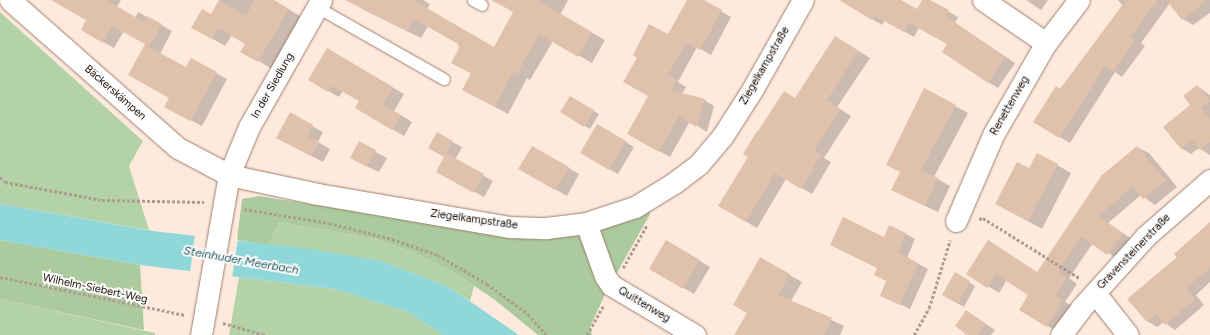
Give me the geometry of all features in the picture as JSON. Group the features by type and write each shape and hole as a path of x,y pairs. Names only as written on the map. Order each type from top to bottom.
{"street":[{"name":"Bäckerskämpen","path":"10,0 178,148 229,175"},
{"name":"Ziegelkampstraße","path":"229,175 318,194 510,227 546,228 586,222 635,207 674,183 699,164 722,137 752,90 803,0"},
{"path":"983,0 1046,43"},
{"name":"Renettenweg","path":"956,221 993,135 1046,43 1079,0"},
{"name":"In der Siedlung","path":"229,175 249,127 319,4"},
{"path":"197,323 209,284 218,226 229,175"},
{"name":"Gravensteinerstraße","path":"1061,335 1095,293 1146,236 1210,180"},
{"name":"Quittenweg","path":"586,222 605,276 611,285 695,335"},
{"name":"Gravensteinerstraße","path":"1095,293 1128,335"}],"lane":[{"path":"319,4 444,79"}],"path":[{"path":"0,177 5,182 102,200 223,204 329,223 392,239 438,255 487,284 528,314 547,335"},
{"path":"914,335 929,308 956,221 983,218 1087,283 1095,293"},
{"name":"Wilhelm-Siebert-Weg","path":"0,278 197,323 265,335"}],"green space":[{"path":"0,12 143,141 129,166 149,230 0,204"},
{"path":"259,196 527,239 579,233 607,290 590,327 592,335 538,335 495,300 455,273 419,255 376,239 280,222 268,245 237,240 242,199"},
{"path":"651,207 649,216 614,278 599,230"},
{"path":"280,222 376,239 419,255 455,273 474,286 470,301 449,287 381,261 268,245"},
{"path":"0,240 140,265 144,330 0,299"},
{"path":"239,277 334,289 408,312 443,335 229,335"},
{"path":"0,299 155,333 155,335 0,335"}],"water":[{"name":"Steinhuder Meerbach","path":"0,204 153,231 311,249 381,261 449,287 519,335 443,335 408,312 334,289 140,265 0,240"}],"pier":[{"path":"195,234 238,239 232,278 190,273"}],"building":[{"path":"51,0 106,0 144,22 147,16 162,24 149,47 186,67 191,58 217,72 190,121 164,107 169,98 128,75 145,44 112,26 103,43 81,30 86,20"},
{"path":"219,0 246,16 255,0 274,0 289,9 258,62 240,52 245,44 218,28 212,39 191,28 202,9 211,14"},
{"path":"345,0 413,0 494,47 513,12 491,0 537,0 592,32 578,57 539,34 517,74 513,72 495,107 462,90 471,73 451,63 459,48 458,44 414,19 407,31"},
{"path":"687,0 704,0 722,10 700,50 686,42 668,75 677,80 671,90 705,99 696,127 679,116 659,152 627,134 648,96 623,82 637,58 633,55 649,24 668,34"},
{"path":"839,0 901,0 917,9 922,0 930,0 949,10 946,16 1005,57 988,83 942,52 947,44 909,23 904,32 875,16 872,20"},
{"path":"1126,0 1158,0 1131,36 1136,40 1112,72 1105,66 1059,138 1033,122 1056,86 1060,89"},
{"path":"1166,0 1207,0 1182,20"},
{"path":"835,36 859,51 827,100 841,109 814,151 821,155 801,189 775,173 746,222 718,206 748,157 743,154 784,91 795,98"},
{"path":"327,48 393,87 383,104 401,115 392,130 355,108 359,101 332,86 328,92 308,80"},
{"path":"1197,85 1210,101 1201,108 1210,119 1210,142 1200,150 1192,140 1181,149 1163,127 1190,105 1183,96"},
{"path":"924,88 956,105 921,170 938,178 925,206 891,190 900,172 886,165"},
{"path":"570,96 594,110 584,127 560,112"},
{"path":"290,112 313,125 307,136 319,142 311,156 276,138"},
{"path":"597,124 626,141 609,170 580,153"},
{"path":"437,132 453,141 446,153 484,174 474,193 436,172 444,157 428,148"},
{"path":"359,141 376,150 367,167 350,158"},
{"path":"532,146 569,167 555,190 518,169"},
{"path":"1137,146 1166,181 1143,199 1133,187 1098,216 1123,233 1107,255 1082,237 1058,271 1067,277 1055,295 1063,300 1047,327 1019,310 1028,295 996,274 987,288 966,274 988,240 1037,272 1102,175"},
{"path":"1037,153 1058,164 1028,221 995,204 1017,162 1029,168"},
{"path":"843,217 884,237 889,225 906,233 898,252 918,263 900,305 880,296 886,281 874,275 877,268 830,245"},
{"path":"1210,222 1210,268 1186,288 1195,299 1165,325 1156,314 1147,322 1127,299 1177,257 1174,254"},
{"path":"666,240 700,260 683,289 649,269"},
{"path":"760,257 790,274 778,295 832,318 824,335 734,335 747,313 733,305"},
{"path":"955,272 970,281 958,304 942,295"},
{"path":"966,310 985,324 978,335 967,335 955,326"}]}
